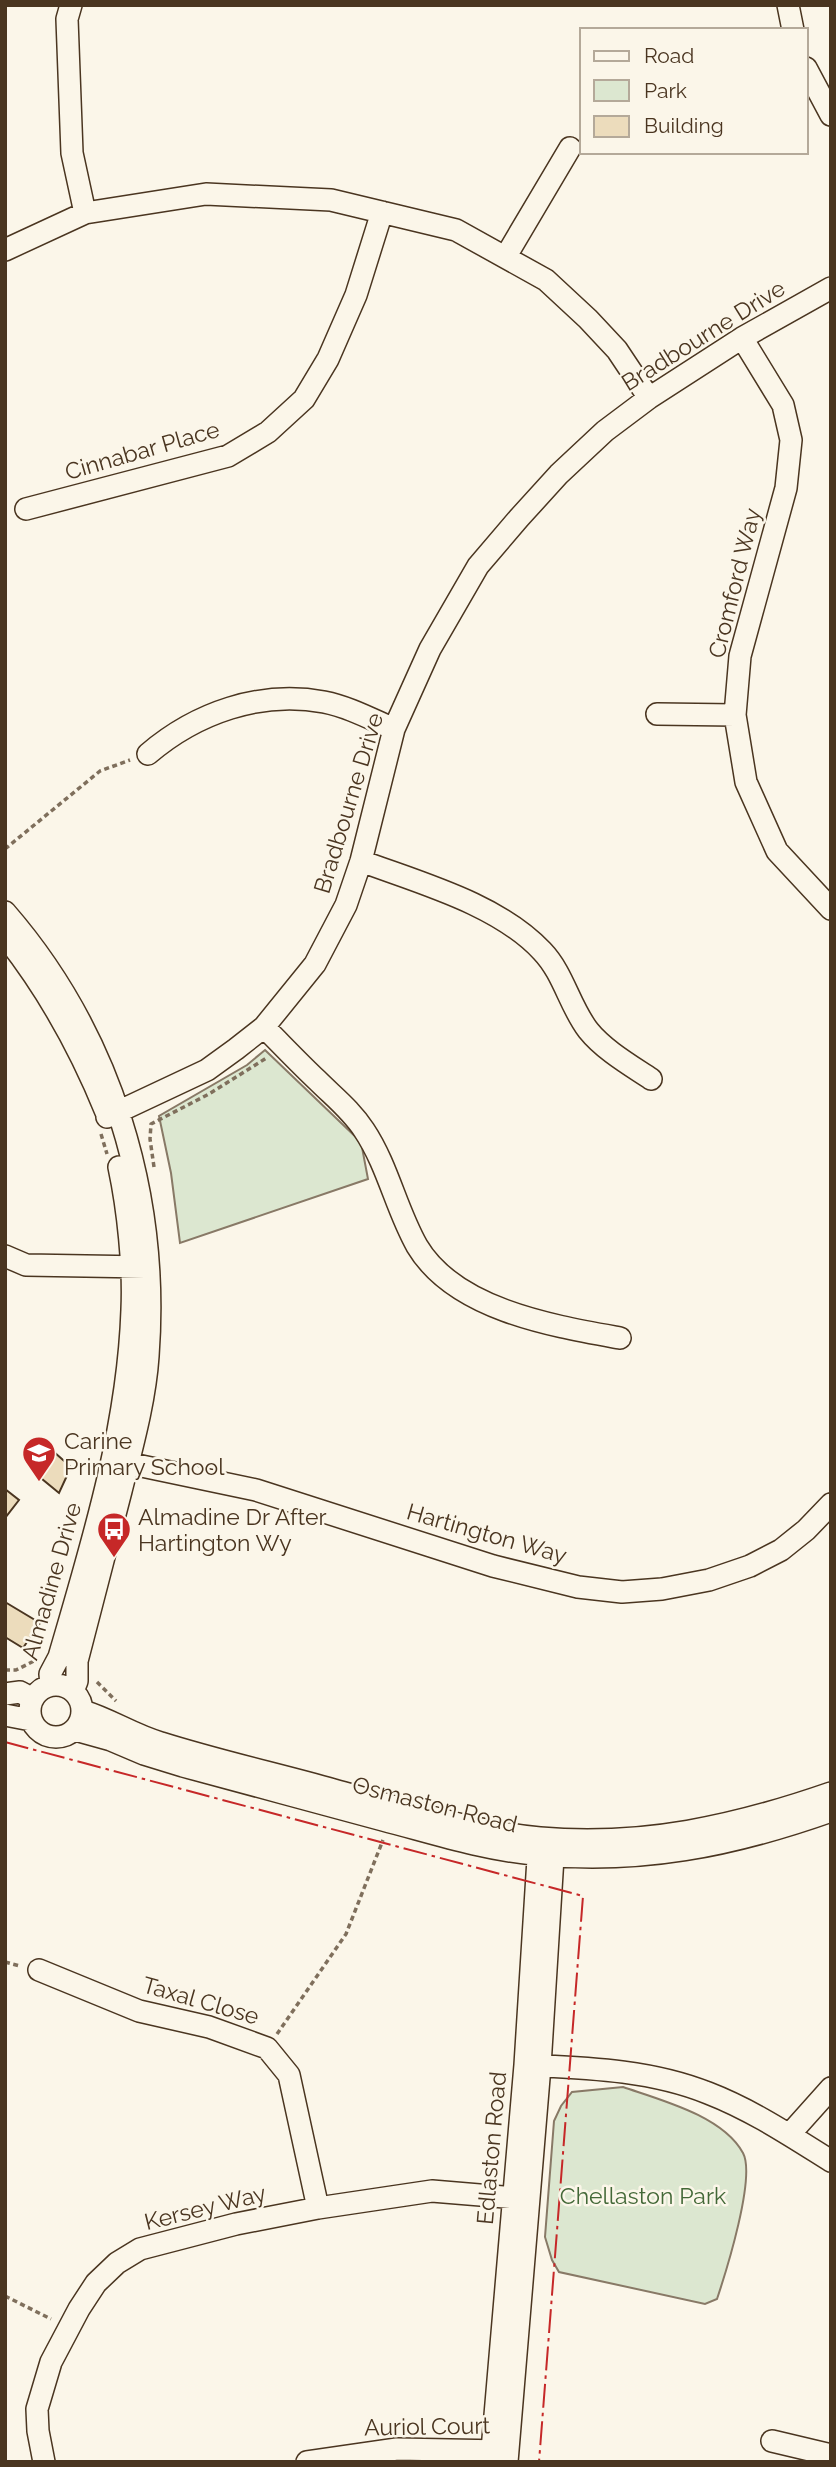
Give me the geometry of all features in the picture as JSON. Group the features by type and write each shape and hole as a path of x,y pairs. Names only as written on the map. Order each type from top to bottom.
{"street":[{"path":"71,5 67,19 72,153 85,213"},
{"path":"788,5 793,28"},
{"path":"808,72 831,115"},
{"path":"506,256 570,148"},
{"path":"5,250 85,213 206,194 331,200 456,230 546,280 588,319 617,351 649,398"},
{"name":"Cinnabar Place","path":"26,509 228,456 268,432 304,400 328,359 356,295 382,212"},
{"name":"Bradbourne Drive","path":"108,1117 207,1070 264,1027 315,964 346,905 361,861 394,729 430,649 478,566 559,474 605,431 649,398 742,338 831,288"},
{"name":"Cromford Way","path":"742,338 783,405 791,440 786,488 740,656 735,715 746,782 777,851 831,909"},
{"path":"148,754 171,734 199,718 262,700 290,698 324,702 358,712 394,729"},
{"path":"657,714 735,715"},
{"path":"361,861 445,892 488,912 517,930 557,968 588,1030 606,1047 651,1079"},
{"name":"Almadine Drive","path":"5,912 38,954 78,1014 104,1069 108,1117 140,1268 133,1308 120,1462 68,1659 50,1674 51,1685"},
{"name":"Almadine Drive","path":"5,936 61,1016 83,1058 108,1117"},
{"path":"264,1027 349,1109 374,1146 418,1247 442,1276 482,1300 522,1316 620,1338"},
{"path":"5,1256 26,1265 140,1268"},
{"name":"Hartington Way","path":"120,1462 256,1490 494,1566 578,1587 622,1592 662,1589 709,1580 750,1566 781,1550 806,1530 831,1504"},
{"name":"Almadine Drive","path":"68,1659 78,1681 73,1691"},
{"path":"5,1694 20,1692 32,1709 40,1733 61,1738 79,1720 80,1700 73,1691 63,1686 51,1685 41,1690 32,1709"},
{"path":"5,1715 32,1709"},
{"name":"Osmaston Road","path":"79,1720 99,1716 159,1743 547,1847 685,1833 736,1823 831,1793"},
{"name":"Osmaston Road","path":"79,1720 111,1740 144,1754 464,1842 547,1847 626,1856 698,1849 761,1834 831,1811"},
{"name":"Edlaston Road","path":"499,2456 533,2065 547,1847"},
{"name":"Taxal Close","path":"39,1970 139,2011 209,2026 267,2048 289,2075 318,2208"},
{"path":"533,2065 630,2073 707,2092 789,2135 831,2161"},
{"path":"789,2135 831,2088"},
{"name":"Kersey Way","path":"44,2462 37,2409 51,2362 96,2283 117,2263 140,2249 236,2224 432,2190 520,2198"},
{"path":"772,2441 831,2455"},
{"name":"Auriol Court","path":"307,2462 397,2449 499,2456"}],"path":[{"path":"5,849 100,771 148,754"},
{"path":"108,1117 108,1156"},
{"path":"5,1671 16,1670 46,1654 82,1661 106,1693 123,1708"},
{"path":"267,2048 346,1934 391,1822"},
{"path":"5,2296 69,2328"}],"green space":[{"path":"265,1050 361,1142 368,1179 180,1243 171,1173 159,1116 247,1065"},
{"name":"Chellaston Park","path":"623,2087 706,2119 734,2140 743,2153 746,2182 738,2225 717,2299 705,2304 559,2272 552,2260 545,2237 554,2121 572,2092"}],"building":[{"path":"54,1452 71,1467 59,1493 36,1474"},
{"path":"5,1489 19,1500 5,1518"},
{"path":"5,1602 40,1623 23,1648 5,1637"}],"power":[{"path":"5,1742 583,1896 539,2462"}],"place":[{"name":"Carine Primary School","path":"39,1483"},
{"name":"Almadine Dr After Hartington Wy","path":"114,1559"}]}
